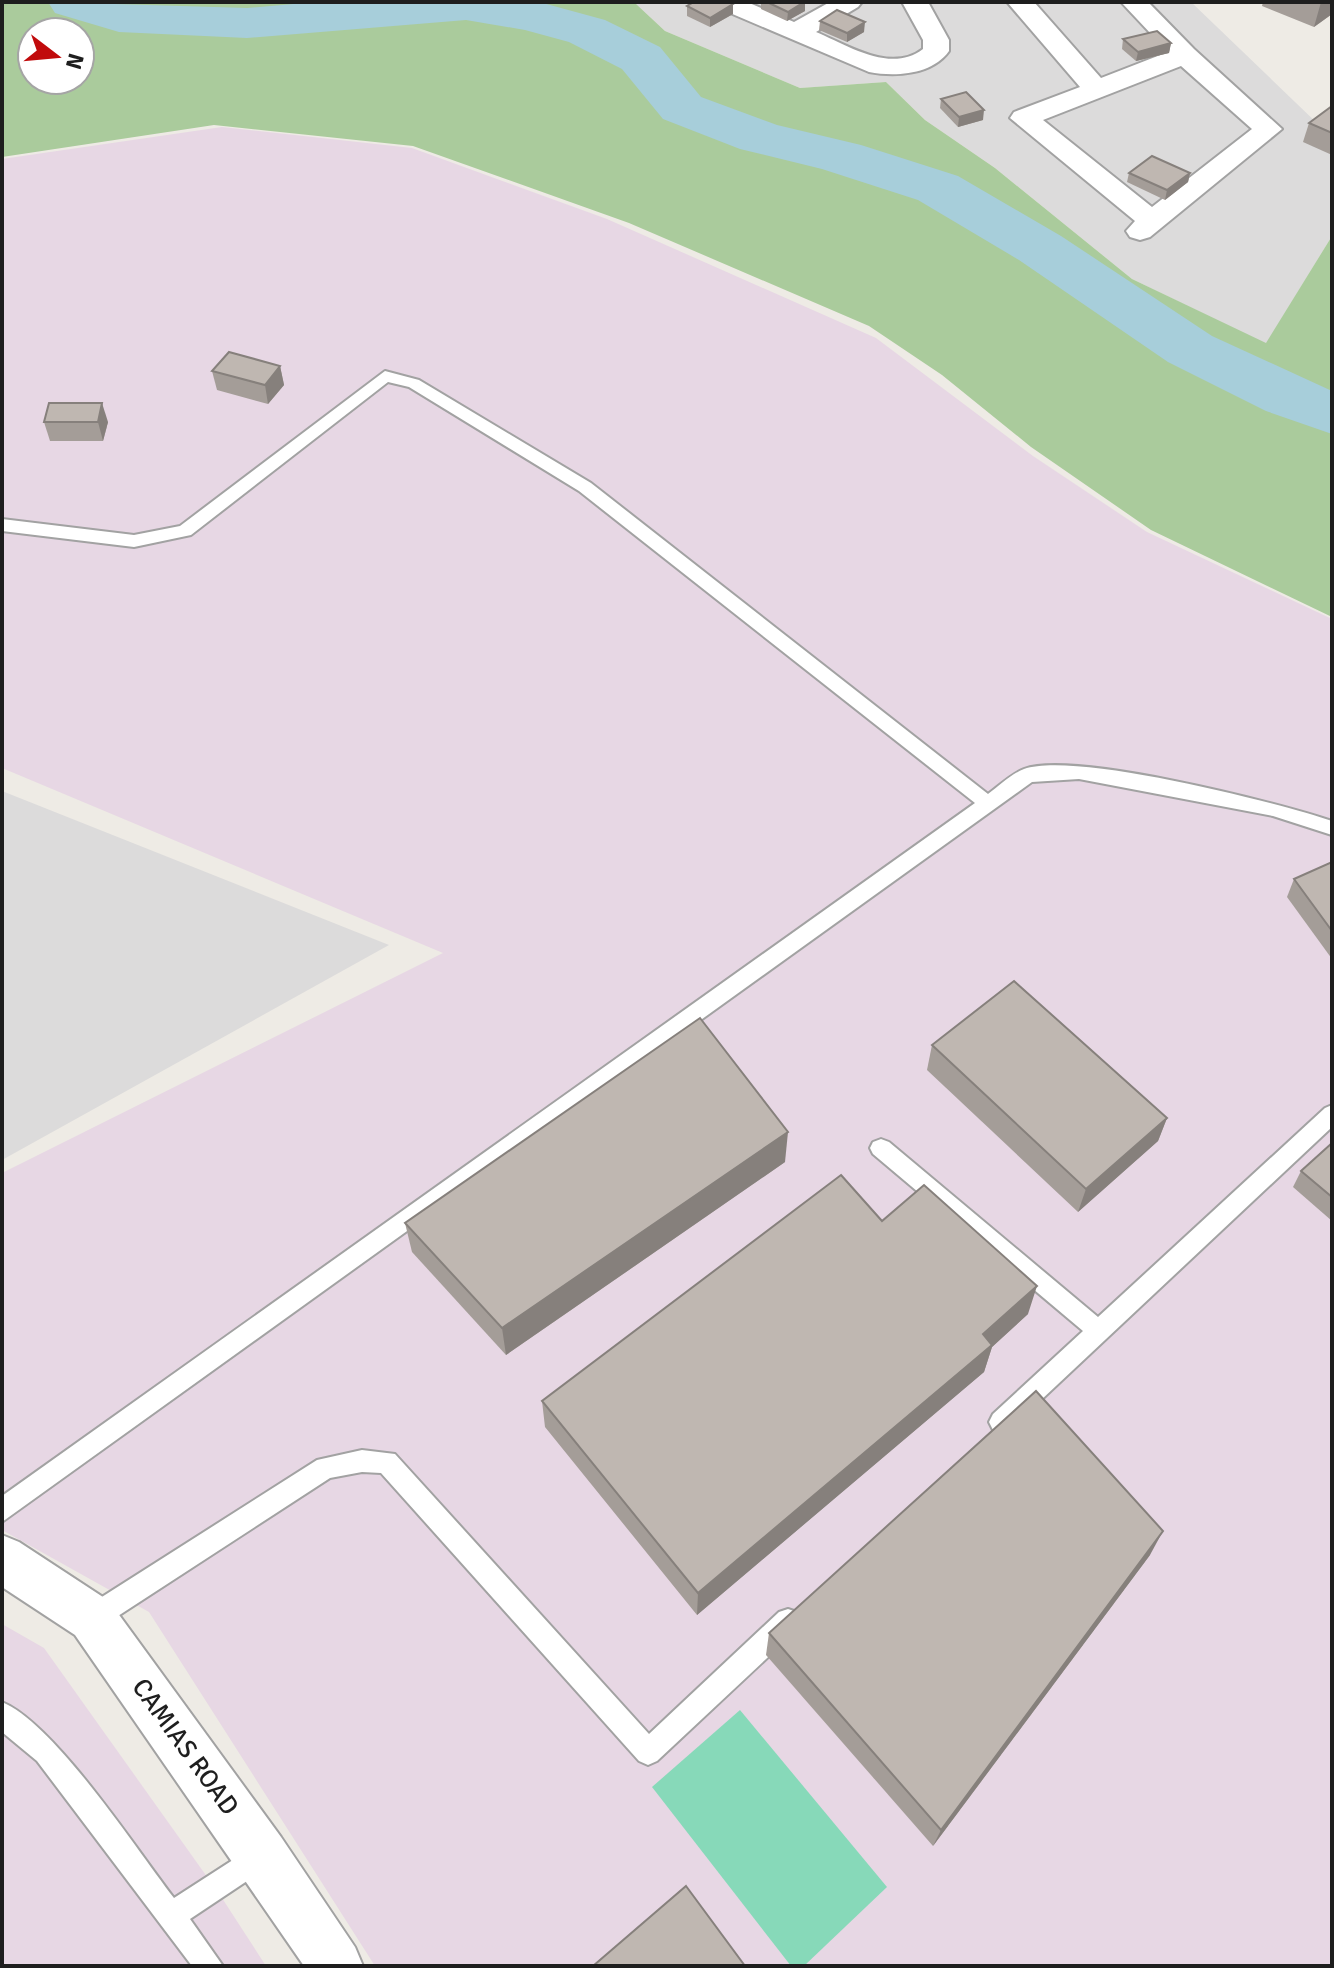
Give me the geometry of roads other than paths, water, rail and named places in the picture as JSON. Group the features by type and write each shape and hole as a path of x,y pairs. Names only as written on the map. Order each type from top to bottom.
{"street":[{"path":"725,2 869,64 884,67 910,65 936,51 936,40 915,2"},
{"path":"796,32 849,2"},
{"path":"1020,2 1097,90"},
{"path":"1134,2 1185,55 1268,129 1146,226 1024,118 1185,55"},
{"name":"CAMIAS ROAD","path":"2,1559 92,1618 262,1856 336,1966"}],"lane":[{"path":"2,525 134,541 185,531 385,376 414,383 585,487 986,802"},
{"path":"2,1510 986,802 1028,775 1079,772 1274,809 1332,828"},
{"path":"983,1439 1332,1114"},
{"path":"881,1148 1099,1331"},
{"path":"92,1618 325,1468 362,1461 387,1462 648,1752 810,1601"},
{"path":"2,1715 46,1752 209,1966"},
{"path":"172,1915 262,1856"}],"waterway":[{"path":"73,2 119,17 247,23 466,5 530,15 587,31 641,58 682,108 759,137 841,157 938,188 1040,248 1190,349 1288,397 1332,414"}]}
